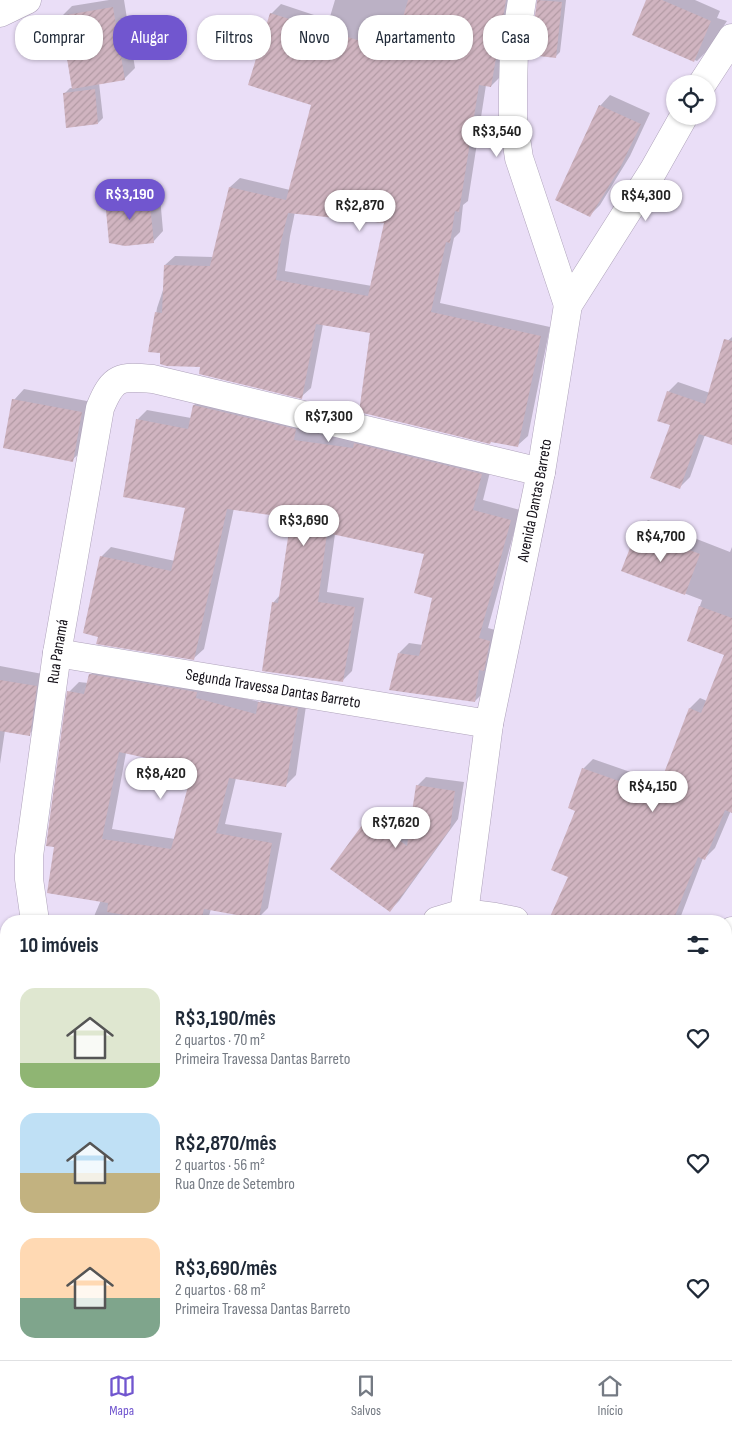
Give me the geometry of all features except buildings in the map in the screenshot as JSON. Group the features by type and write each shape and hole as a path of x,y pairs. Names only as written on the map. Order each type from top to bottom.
{"street":[{"path":"0,13 28,0"},
{"path":"522,0 514,50 513,88 514,118 519,158 568,305"},
{"path":"708,75 732,38"},
{"name":"Avenida Dantas Barreto","path":"464,913 489,724 541,472 568,305 653,171 679,125"},
{"name":"Rua Panamá","path":"34,915 30,879 30,856 57,654 100,408 106,392 112,384 121,379 128,378 153,379 541,472"},
{"name":"Segunda Travessa Dantas Barreto","path":"57,654 489,724"},
{"path":"457,915 464,913 480,915"}]}
